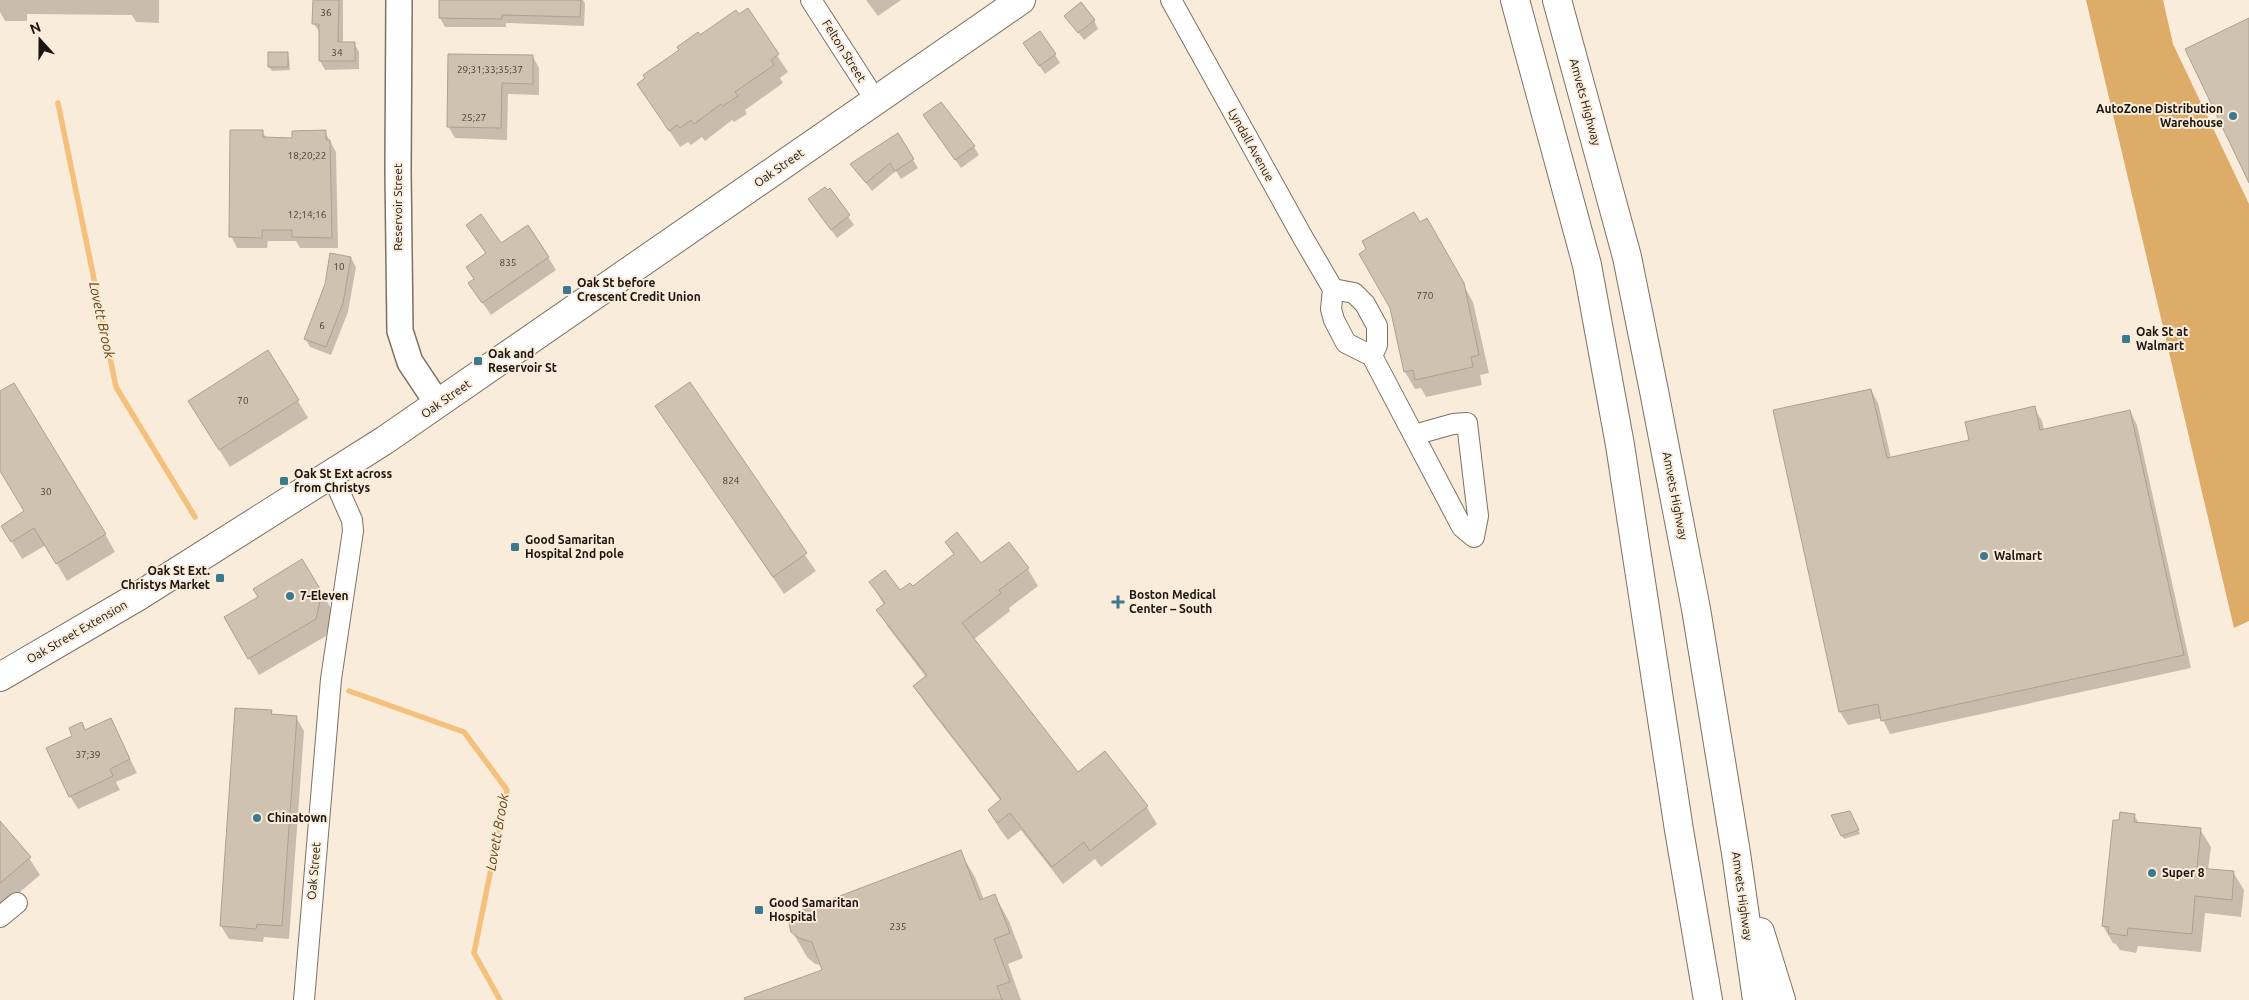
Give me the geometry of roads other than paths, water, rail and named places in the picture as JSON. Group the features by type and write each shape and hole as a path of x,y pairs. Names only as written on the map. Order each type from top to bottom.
{"main road":[{"name":"Oak Street","path":"332,475 438,404 1020,0"},
{"path":"1515,0 1586,265 1620,445 1708,1000"},
{"name":"Amvets Highway","path":"1557,0 1629,266 1696,609 1736,853 1756,1000"},
{"name":"Oak Street Extension","path":"0,678 145,592 332,475"},
{"path":"1736,853 1780,1000"},
{"path":"1691,1000 1696,932"}],"street":[{"name":"Reservoir Street","path":"400,0 398,180 400,331 410,362 438,404"},
{"name":"Felton Street","path":"811,0 876,101"},
{"name":"Lyndall Avenue","path":"1171,0 1333,289"},
{"path":"1372,356 1377,345 1377,326 1365,304 1354,293 1333,289 1331,308 1334,320 1346,343 1372,356 1462,527 1474,537 1478,516 1467,423 1453,424 1414,435"},
{"name":"Oak Street","path":"304,1000 331,679 353,530 352,520 332,475"},
{"path":"0,917 17,903"}],"waterway":[{"name":"Lovett Brook","path":"58,103 116,387 195,517"},
{"name":"Lovett Brook","path":"349,691 464,732 507,790 474,953 500,1000"}],"place":[{"name":"AutoZone Distribution Warehouse","path":"2233,116"},
{"name":"Oak St before Crescent Credit Union","path":"567,290"},
{"name":"Oak St at Walmart","path":"2126,339"},
{"name":"Oak and Reservoir St","path":"478,361"},
{"name":"Oak St Ext across from Christys","path":"284,481"},
{"name":"Good Samaritan Hospital 2nd pole","path":"515,547"},
{"name":"Walmart","path":"1984,556"},
{"name":"Oak St Ext. Christys Market","path":"220,578"},
{"name":"7-Eleven","path":"290,596"},
{"name":"Boston Medical Center – South","path":"1118,602"},
{"name":"Chinatown","path":"257,818"},
{"name":"Super 8","path":"2152,873"},
{"name":"Good Samaritan Hospital","path":"759,910"}]}
